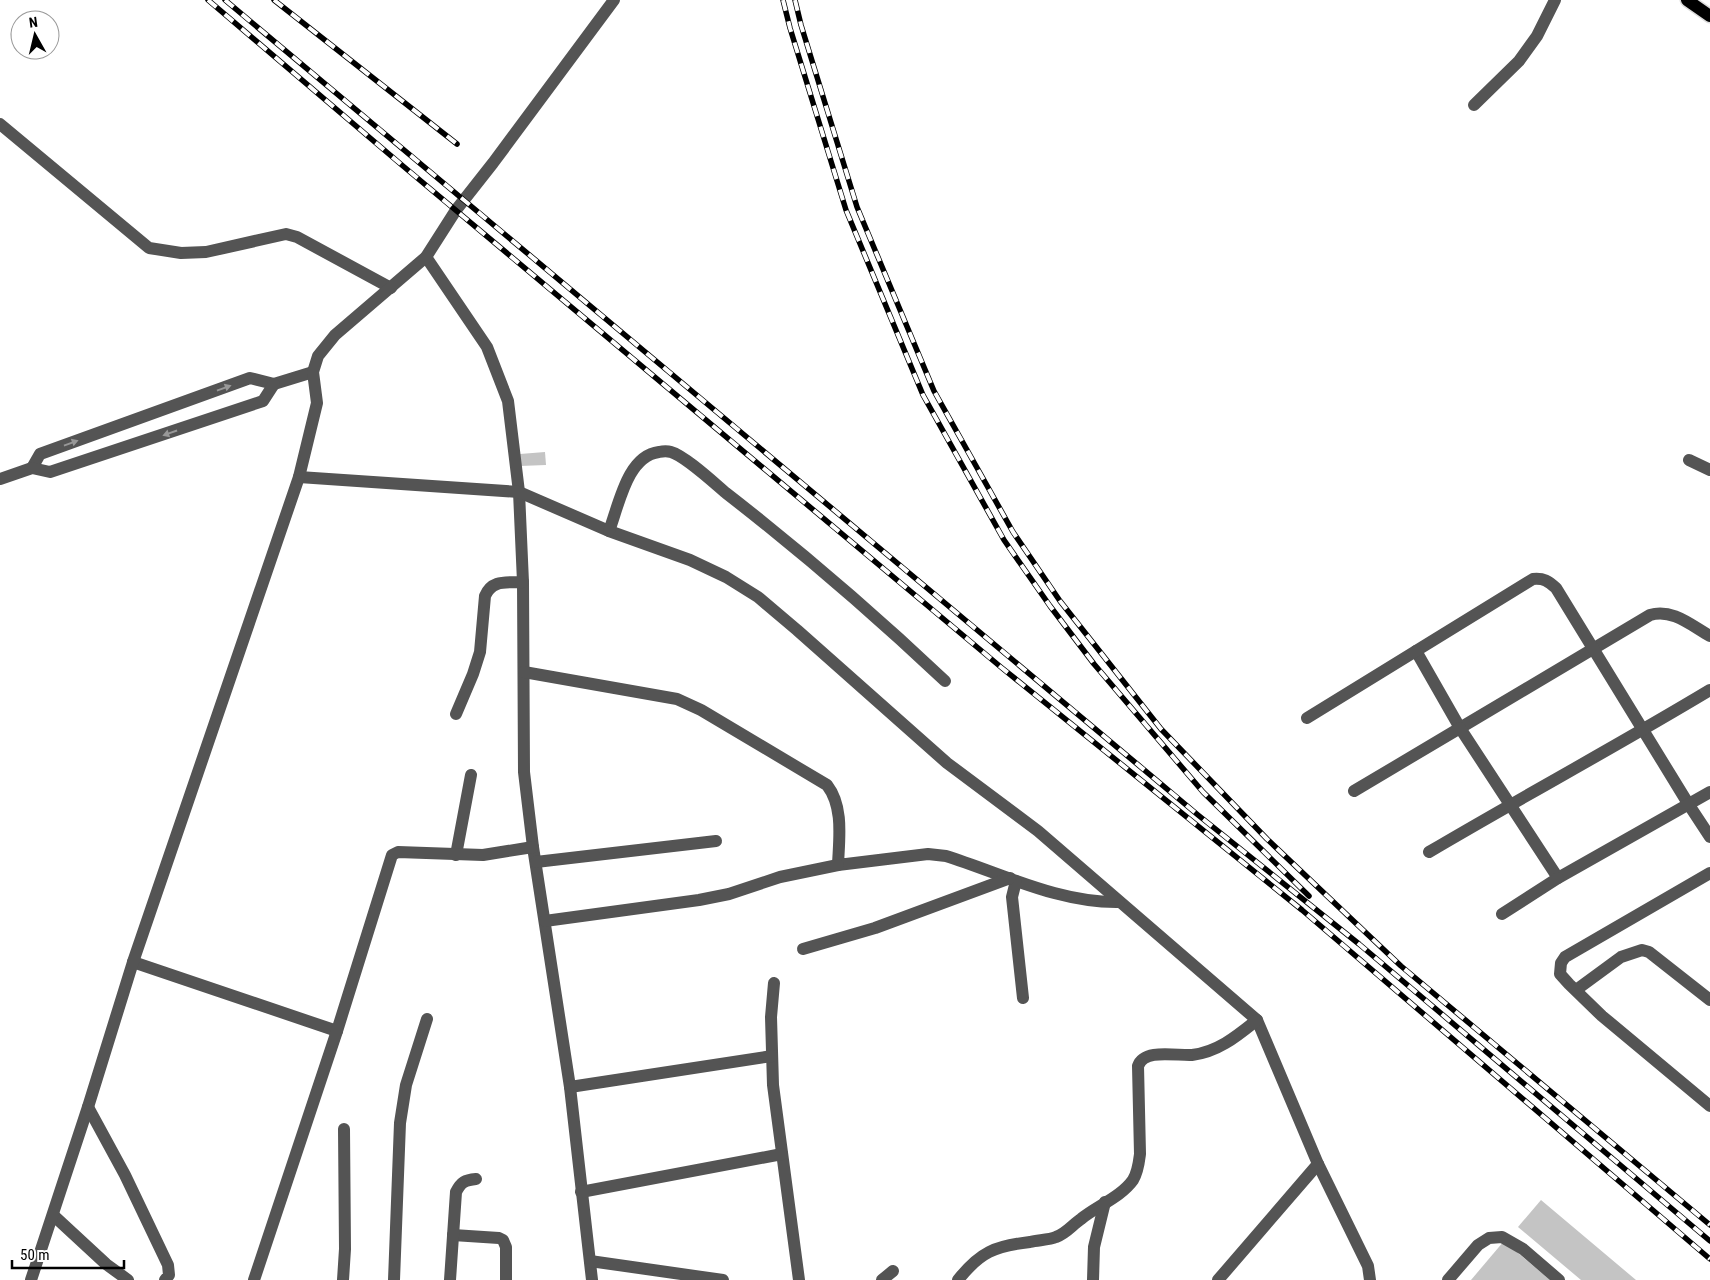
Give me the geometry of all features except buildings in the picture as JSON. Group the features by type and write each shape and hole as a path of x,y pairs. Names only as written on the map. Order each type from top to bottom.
{"main road":[{"path":"1687,0 1710,16"}],"street":[{"path":"32,1280 133,962 299,476 316,403 313,372 318,356 335,335 426,257 456,210 499,156 614,0"},
{"path":"1474,105 1519,61 1537,36 1555,0"},
{"path":"0,124 148,248 181,253 206,252 286,234 297,236 391,288"},
{"path":"426,257 487,347 508,401 520,492 523,582 524,772 533,847 570,1087 592,1280"},
{"path":"32,468 40,454 250,378 274,384 313,372"},
{"path":"0,479 32,468 50,472 263,401 274,384"},
{"path":"609,531 629,475 641,459 661,451 672,452 762,520 821,569 945,681"},
{"path":"1689,460 1710,470"},
{"path":"299,476 520,492 609,531 690,560 726,577 758,598 797,630 947,763 1038,832 1257,1020 1318,1164 1368,1266 1370,1280"},
{"path":"1307,718 1533,579 1542,578 1556,588 1709,835"},
{"path":"456,714 480,652 485,596 488,589 498,583 523,582"},
{"path":"1354,791 1650,615 1659,612 1675,616 1710,636"},
{"path":"1416,651 1460,728 1558,878"},
{"path":"524,672 677,699 701,710 827,785 833,793 839,818 838,865"},
{"path":"1429,852 1510,804 1644,730 1710,690"},
{"path":"456,855 471,775"},
{"path":"1502,914 1558,878 1692,809 1710,792"},
{"path":"536,862 716,841"},
{"path":"254,1280 337,1031 392,855 398,852 483,855 533,847"},
{"path":"545,920 699,900 729,894 780,877 838,865 928,854 946,856 1013,880 1081,899 1120,902"},
{"path":"1710,873 1565,957 1561,963 1560,974 1602,1016 1710,1106"},
{"path":"803,949 875,928 1013,880"},
{"path":"1013,880 1012,897 1023,998"},
{"path":"1576,990 1621,957 1642,950 1650,952 1710,1000"},
{"path":"133,962 337,1031"},
{"path":"774,982 771,1017 773,1085 799,1280"},
{"path":"394,1280 400,1123 406,1085 427,1019"},
{"path":"958,1280 980,1256 994,1249 1055,1238 1066,1233 1080,1219 1125,1188 1134,1178 1140,1154 1138,1066 1140,1061 1154,1055 1193,1054 1208,1051 1230,1042 1257,1020"},
{"path":"570,1087 772,1056"},
{"path":"88,1108 125,1175 168,1265 169,1275 165,1280"},
{"path":"343,1280 344,1129"},
{"path":"581,1192 782,1154"},
{"path":"1218,1280 1318,1164"},
{"path":"450,1280 456,1192 460,1184 466,1180 476,1179"},
{"path":"1092,1280 1094,1247 1106,1202"},
{"path":"53,1215 106,1264 128,1280"},
{"path":"452,1235 499,1238 503,1240 506,1246 506,1280"},
{"path":"1448,1280 1478,1245 1490,1238 1502,1237 1523,1249 1559,1280"},
{"path":"590,1261 723,1280"},
{"path":"882,1280 893,1271"}],"railway":[{"path":"208,0 1002,668 1302,910 1710,1259"},
{"path":"225,0 1198,815 1359,944 1710,1241"},
{"path":"274,0 457,144"},
{"path":"783,0 846,210 923,395 1004,540 1050,606 1094,664 1203,792 1309,896"},
{"path":"795,0 857,207 934,391 1013,532 1060,601 1161,729 1267,839 1401,966 1710,1225"}]}
